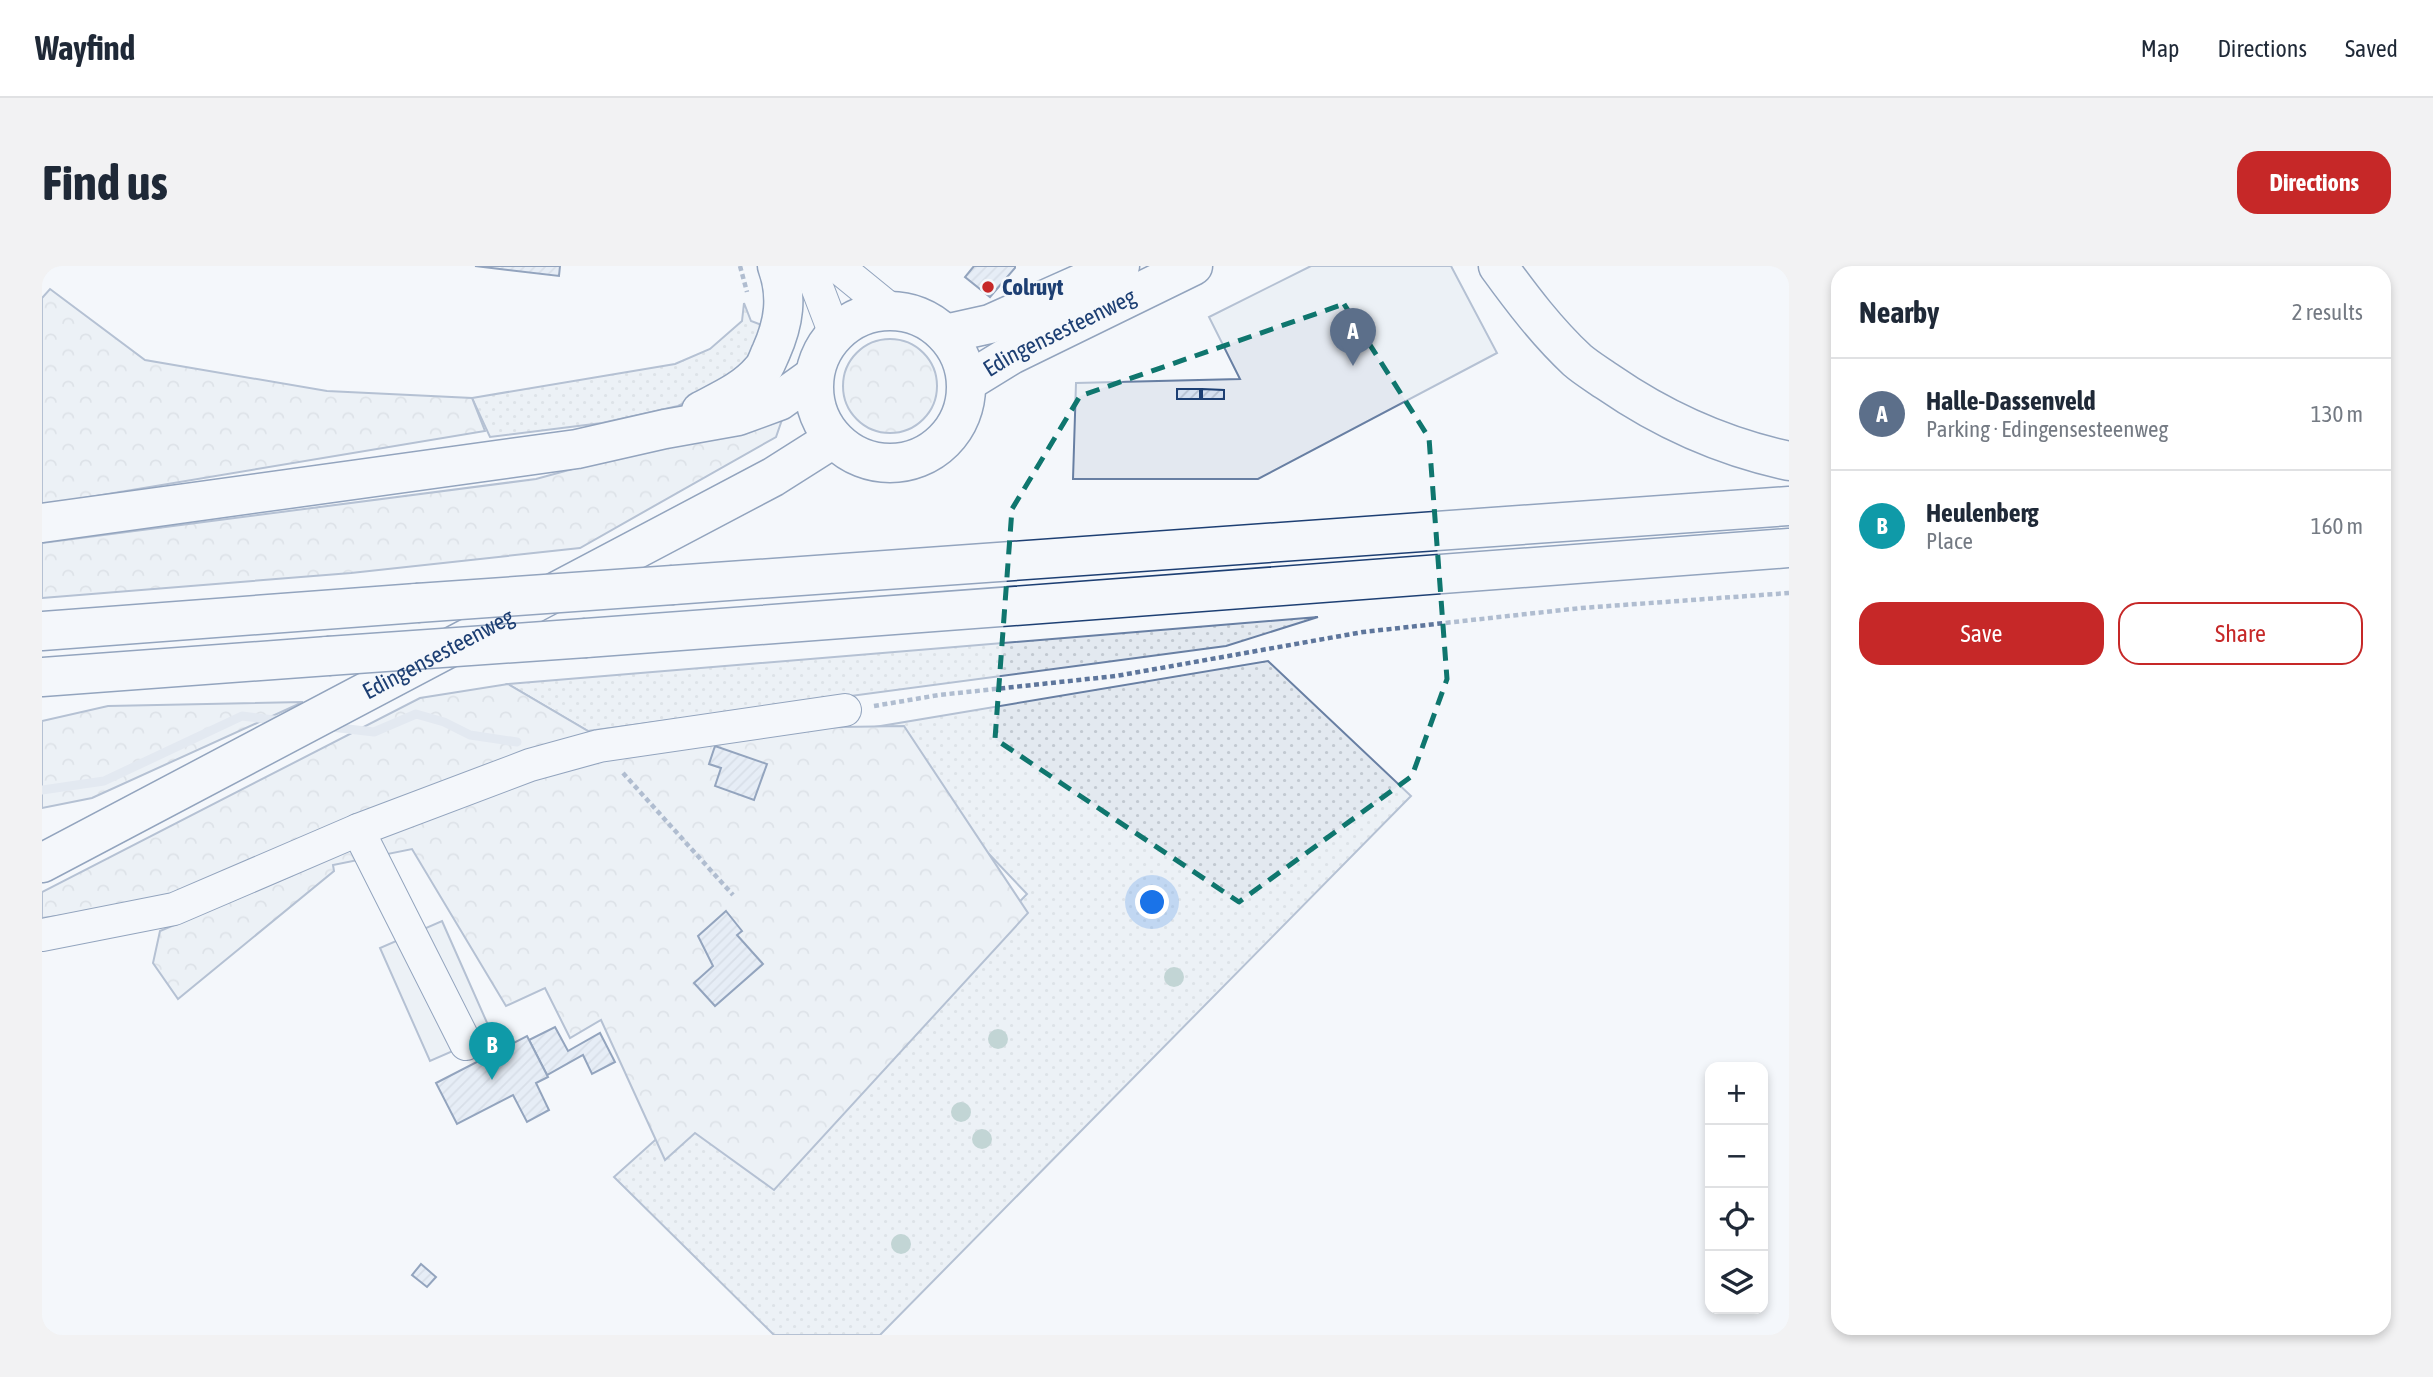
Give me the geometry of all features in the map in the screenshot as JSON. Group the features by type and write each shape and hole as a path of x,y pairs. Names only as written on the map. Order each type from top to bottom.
{"main road":[{"path":"665,429 739,391 763,370 777,339 784,311 782,280 777,266"},
{"name":"Edingensesteenweg","path":"945,334 990,324 1120,266"},
{"name":"Edingensesteenweg","path":"967,382 1011,355 1192,266"},
{"path":"1498,266 1526,305 1578,361 1643,406 1695,431 1758,454 1789,461"},
{"path":"1508,266 1526,305"},
{"path":"892,311 930,321 945,334 961,356 967,382 965,406 956,428 941,445 920,458 898,464 874,463 852,454 833,439 821,421 814,399 814,376 821,354 835,334 854,320 872,313 892,311"},
{"path":"42,523 577,449 738,416 779,401 814,376"},
{"name":"Edingensesteenweg","path":"42,863 773,477 833,439"},
{"path":"42,631 1772,508"},
{"path":"42,677 1772,550"}],"street":[{"path":"809,266 835,334"},
{"path":"837,266 892,311"},
{"path":"42,935 174,909 358,830 530,765 598,747 845,710"},
{"path":"358,830 466,1044"}],"path":[{"path":"845,710 939,695 1116,676 1363,632 1581,608 1789,593"},
{"path":"598,747 733,895"}],"highlighted area":[{"path":"1344,304 1429,438 1447,679 1412,776 1239,902 995,739 1012,509 1080,396"}],"green space":[{"path":"50,289 145,360 327,391 472,398 485,431 42,505 42,298"},
{"path":"744,303 751,321 767,327 739,376 678,406 602,423 490,437 472,398 675,364 710,349 742,321"},
{"path":"890,339 908,343 923,353 933,368 937,386 933,404 923,419 908,429 890,433 872,429 857,419 847,404 843,386 847,368 857,353 872,343"},
{"path":"785,411 776,437 580,548 351,573 42,598 42,543 536,479"},
{"path":"1318,617 1226,646 588,731 508,684"},
{"path":"1268,661 1411,796 880,1335 774,1335 614,1177 693,1106 767,1166 1027,894 869,728"},
{"path":"508,684 588,731 904,726 1028,913 774,1190 695,1133 665,1160 601,1020 570,1038 545,988 506,1006 412,849 333,865 334,871 178,999 153,963 160,931 293,875 147,904 42,918 42,892 420,698"},
{"path":"303,702 92,798 42,808 42,721 108,706"}],"shaded area":[{"path":"1311,266 1451,266 1497,353 1258,479 1073,479 1076,383 1240,379 1209,317"},
{"path":"442,921 492,1034 430,1061 380,948"}],"building":[{"path":"475,266 560,266 559,276"},
{"name":"Colruyt","path":"974,266 1015,268 990,297 965,277"},
{"path":"1177,389 1200,389 1200,399 1177,399"},
{"path":"1202,389 1224,390 1224,399 1202,399"},
{"path":"715,746 767,764 754,800 715,786 721,768 709,764"},
{"path":"726,911 742,931 737,935 763,964 715,1006 694,983 713,966 698,936"},
{"path":"555,1027 568,1051 600,1033 615,1062 592,1074 583,1055 547,1075 529,1040"},
{"path":"527,1036 548,1077 536,1083 549,1110 527,1122 513,1095 457,1124 436,1083"},
{"path":"421,1264 436,1277 427,1287 412,1275"}],"waterway":[{"path":"331,727 374,732 416,714 444,722 470,735 517,742"},
{"path":"42,790 104,781 242,716 282,721"}],"place":[{"name":"Colruyt","path":"988,287"},
{"name":"Halle-Dassenveld","path":"1353,366"},
{"name":"Heulenberg","path":"492,1080"}]}
